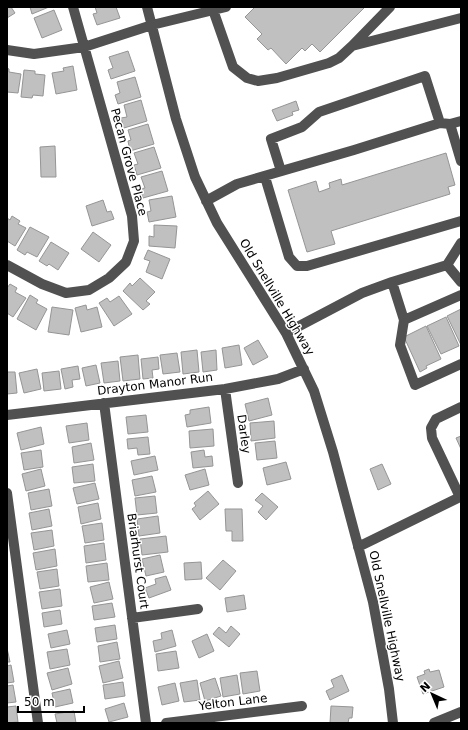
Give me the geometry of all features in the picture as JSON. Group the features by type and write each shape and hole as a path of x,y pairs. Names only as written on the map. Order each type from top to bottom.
{"street":[{"name":"Pecan Grove Place","path":"7,265 42,284 66,292 89,290 109,278 126,262 134,241 132,216 73,7"},
{"name":"Old Snellville Highway","path":"147,7 176,118 195,177 217,223 286,333 314,391 373,602 390,689 393,723"},
{"path":"7,50 34,54 84,47 152,25 212,9 226,7"},
{"path":"212,9 233,67 248,78 258,81 277,78 329,63 339,58 390,7"},
{"path":"352,46 461,18"},
{"path":"281,172 271,139 302,127 319,112 425,76 461,161"},
{"path":"206,201 237,184 445,124 461,121"},
{"path":"265,177 289,257 297,266 307,266 461,221"},
{"path":"286,333 362,293 447,265 461,243"},
{"path":"447,265 461,282"},
{"path":"392,282 404,320 400,345 415,385 461,364"},
{"path":"404,320 461,295"},
{"name":"Drayton Manor Run","path":"7,415 225,389 278,379 304,369"},
{"name":"Darley","path":"225,389 238,483"},
{"name":"Briarhurst Court","path":"104,403 146,723"},
{"path":"358,548 460,497 432,438 431,428 436,419 461,407"},
{"path":"7,493 38,723"},
{"path":"132,618 198,609"},
{"name":"Yelton Lane","path":"166,723 302,706"},
{"path":"434,723 461,712"}],"building":[{"path":"7,7 11,7 15,13 7,18"},
{"path":"30,7 49,7 32,14"},
{"path":"95,7 116,7 120,18 97,25 93,14 97,13"},
{"path":"255,7 365,7 320,52 312,44 305,51 302,48 286,64 271,48 268,50 257,39 262,34 245,17"},
{"path":"54,10 62,30 42,38 34,18"},
{"path":"128,51 135,71 111,79 108,70 113,68 109,57"},
{"path":"73,66 77,90 56,94 52,73 64,71 63,68"},
{"path":"7,68 9,69 9,72 21,74 18,93 7,92"},
{"path":"24,70 35,71 35,74 45,75 43,96 33,95 32,98 21,97"},
{"path":"135,77 141,97 118,104 115,95 120,93 117,82"},
{"path":"141,100 147,121 124,128 121,118 127,117 124,105"},
{"path":"296,101 299,110 292,112 293,115 277,121 272,110"},
{"path":"148,124 154,144 130,151 128,141 131,140 128,130"},
{"path":"55,146 56,177 41,177 40,147"},
{"path":"154,147 161,168 137,175 134,165 138,164 134,153"},
{"path":"446,153 455,185 448,187 450,194 331,231 335,244 307,252 288,190 316,181 319,192 330,188 329,183 341,179 342,185"},
{"path":"162,171 168,191 143,198 140,189 145,188 141,177"},
{"path":"172,196 176,217 149,222 147,212 151,211 149,200"},
{"path":"103,200 107,212 111,211 114,219 92,226 86,206"},
{"path":"12,216 20,221 18,224 26,228 15,246 7,241 7,218 10,220"},
{"path":"154,225 177,226 175,248 149,246 149,236 154,237"},
{"path":"30,227 49,237 37,257 27,252 25,255 17,250"},
{"path":"93,232 111,245 99,262 81,249"},
{"path":"51,242 69,253 58,270 49,264 47,266 39,261"},
{"path":"148,250 170,259 162,279 146,272 150,261 144,259"},
{"path":"140,278 155,292 146,301 150,304 143,310 123,291 130,283 132,286"},
{"path":"10,284 17,288 15,292 26,298 13,317 7,313 7,288"},
{"path":"30,295 38,300 36,303 47,309 36,330 17,319"},
{"path":"119,296 132,314 114,326 99,303 107,298 110,302"},
{"path":"86,305 87,310 97,307 102,327 81,332 75,308"},
{"path":"52,307 73,310 69,335 48,332"},
{"path":"461,309 461,345 447,316"},
{"path":"446,317 459,346 441,354 427,326"},
{"path":"426,326 441,359 426,366 427,368 420,372 404,337"},
{"path":"258,340 268,357 253,365 244,348"},
{"path":"239,345 242,365 225,368 222,348"},
{"path":"197,350 199,372 183,374 181,352"},
{"path":"216,350 217,370 203,372 201,352"},
{"path":"177,353 180,372 163,374 160,355"},
{"path":"138,355 140,379 123,381 120,357"},
{"path":"158,357 159,369 152,370 153,378 143,379 141,359"},
{"path":"118,361 120,381 104,383 101,363"},
{"path":"96,365 100,383 86,386 82,368"},
{"path":"78,366 80,379 72,380 73,387 65,389 61,369"},
{"path":"37,369 41,389 24,393 19,373"},
{"path":"59,371 61,389 44,391 42,373"},
{"path":"7,372 15,372 17,393 7,394"},
{"path":"268,398 272,415 249,421 245,404"},
{"path":"209,407 211,423 187,427 185,415 190,414 190,410"},
{"path":"146,415 148,432 128,434 126,417"},
{"path":"274,421 275,438 251,441 250,423"},
{"path":"87,423 89,440 69,443 66,426"},
{"path":"41,427 44,444 21,450 17,433"},
{"path":"213,429 214,446 190,448 189,431"},
{"path":"461,436 461,449 456,438"},
{"path":"148,437 150,454 138,455 137,448 128,449 127,439"},
{"path":"275,441 277,458 257,460 255,443"},
{"path":"91,443 94,460 74,463 72,447"},
{"path":"41,450 43,467 24,470 21,453"},
{"path":"204,450 205,457 212,456 213,466 193,468 191,452"},
{"path":"155,456 158,470 134,475 131,461"},
{"path":"286,462 291,479 267,485 263,468"},
{"path":"93,464 95,481 74,483 72,467"},
{"path":"382,464 391,484 378,490 370,469"},
{"path":"41,469 45,486 26,491 22,474"},
{"path":"205,469 209,485 190,490 185,475"},
{"path":"152,476 156,492 135,496 132,480"},
{"path":"95,483 99,499 77,504 73,488"},
{"path":"49,489 52,506 31,510 28,493"},
{"path":"208,491 219,504 200,520 192,509 196,506 194,503"},
{"path":"262,493 278,507 266,520 258,512 263,506 255,500"},
{"path":"155,496 157,513 137,515 135,498"},
{"path":"98,503 101,519 81,524 78,507"},
{"path":"49,509 52,526 32,530 29,513"},
{"path":"225,509 242,509 243,541 232,541 232,531 226,531"},
{"path":"158,516 160,533 139,536 137,519"},
{"path":"102,523 104,540 85,543 82,526"},
{"path":"52,530 54,546 34,550 31,533"},
{"path":"166,536 168,552 142,555 140,539"},
{"path":"104,543 106,560 86,563 84,546"},
{"path":"55,549 57,566 36,570 33,553"},
{"path":"160,555 164,572 146,576 142,559"},
{"path":"223,560 236,571 220,590 206,578"},
{"path":"201,562 202,579 185,580 184,563"},
{"path":"107,563 109,580 88,582 86,566"},
{"path":"57,569 59,586 40,589 37,572"},
{"path":"166,576 171,590 149,598 145,588 156,584 155,579"},
{"path":"109,582 113,599 94,603 90,587"},
{"path":"60,589 62,606 42,609 39,592"},
{"path":"244,595 246,609 227,612 225,598"},
{"path":"112,603 115,617 94,620 92,606"},
{"path":"60,610 62,624 44,627 42,613"},
{"path":"115,625 117,639 97,642 95,628"},
{"path":"231,626 240,634 229,647 213,634 219,627 226,633"},
{"path":"67,630 70,644 51,648 48,634"},
{"path":"172,630 176,646 155,652 153,641 162,639 161,633"},
{"path":"207,634 214,651 199,658 192,641"},
{"path":"117,642 120,659 100,662 98,646"},
{"path":"7,648 10,662 7,662"},
{"path":"67,649 70,665 50,669 47,652"},
{"path":"176,651 179,668 158,671 156,654"},
{"path":"119,661 123,678 103,683 99,666"},
{"path":"11,665 14,682 7,683 7,666"},
{"path":"68,668 72,684 52,690 47,673"},
{"path":"429,669 430,672 439,670 444,687 423,694 417,677 425,674 424,671"},
{"path":"257,671 260,691 243,694 240,673"},
{"path":"237,675 240,694 223,697 220,678"},
{"path":"342,675 349,691 330,700 326,691 334,687 331,680"},
{"path":"215,678 221,696 205,701 200,683"},
{"path":"197,680 200,700 184,702 180,683"},
{"path":"123,682 125,696 105,699 103,685"},
{"path":"175,683 179,701 162,705 158,687"},
{"path":"13,685 16,702 7,703 7,686"},
{"path":"70,689 73,703 55,707 52,693"},
{"path":"124,703 128,717 109,722 105,709"},
{"path":"16,706 18,722 7,723 7,707"},
{"path":"331,706 353,707 352,718 349,718 348,723 330,723"},
{"path":"74,711 76,723 57,723 55,714"}]}
